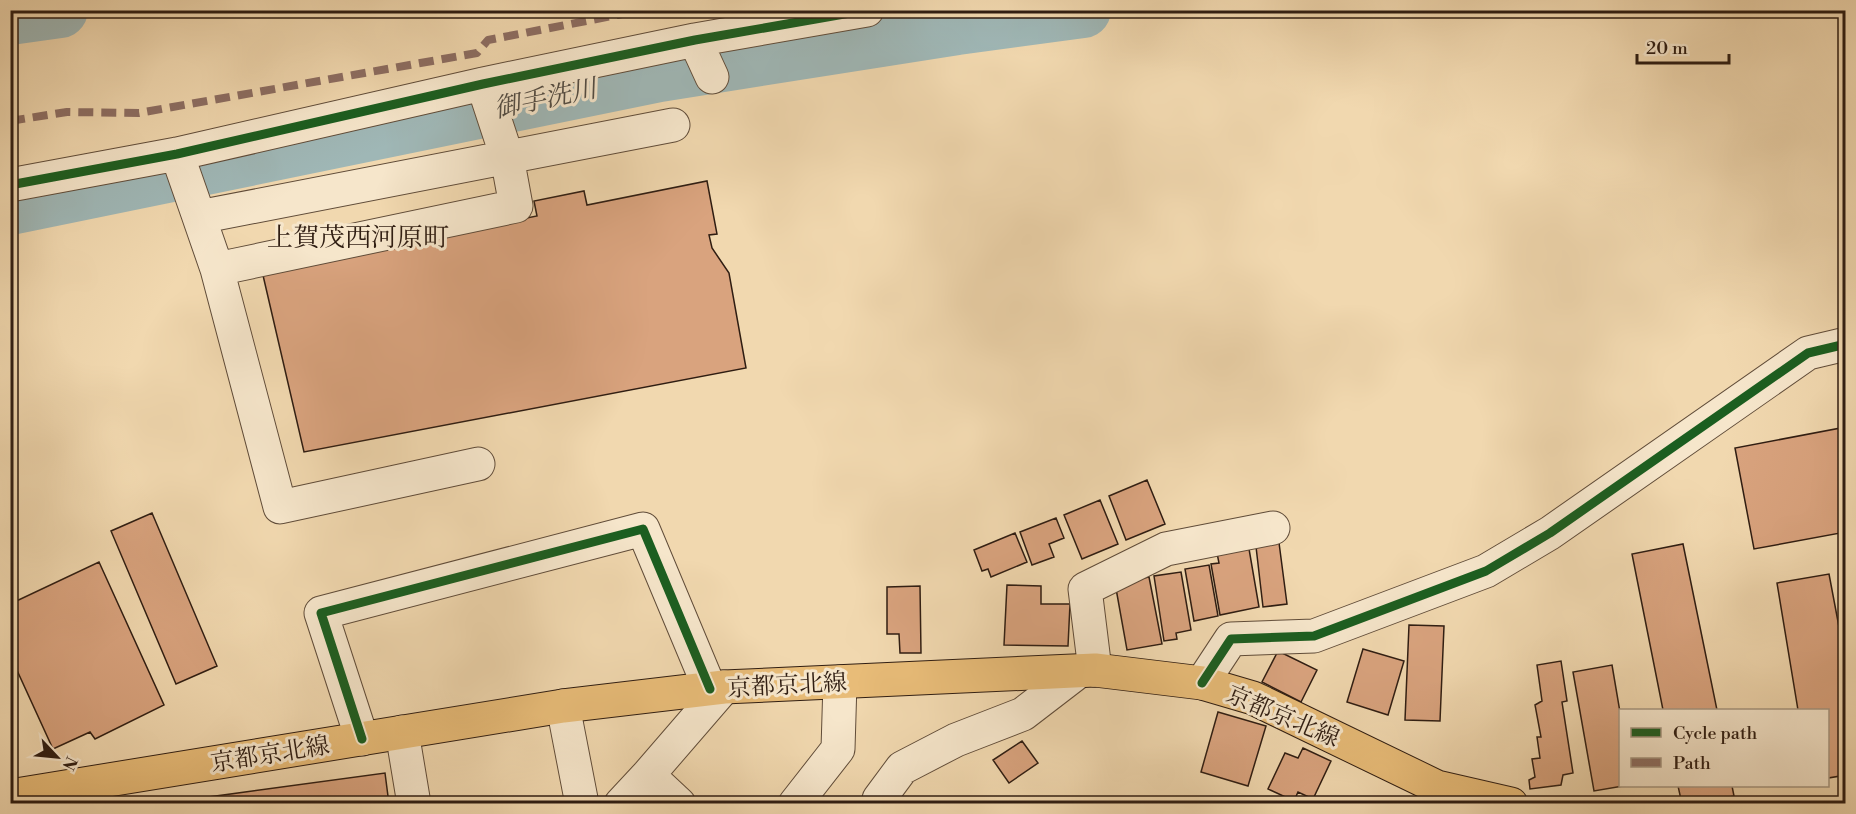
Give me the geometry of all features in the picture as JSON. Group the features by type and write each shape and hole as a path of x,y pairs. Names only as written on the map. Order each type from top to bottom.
{"main road":[{"name":"京都京北線","path":"10,795 563,706 717,688 1087,671 1202,683 1253,698 1439,795 1511,804"}],"street":[{"path":"10,185 177,154 483,84 695,40 867,10"},
{"path":"695,40 712,77"},
{"path":"217,268 516,206 502,143 483,84"},
{"path":"195,205 502,143 673,125"},
{"path":"177,154 217,268 280,507 478,464"},
{"path":"1202,683 1231,639 1314,636 1486,571 1550,532 1808,353 1845,344"},
{"path":"878,804 879,799 902,768 956,740 1023,714 1087,671 1085,589 1166,549 1273,528"},
{"path":"362,739 321,613 643,529 717,688 648,775 621,804"},
{"path":"795,804 838,749 840,682"},
{"path":"563,706 582,804"},
{"path":"402,732 414,804"},
{"path":"648,775 678,804"}],"building":[{"path":"707,181 717,234 709,235 712,248 729,273 746,368 304,452 262,271 537,216 534,201 584,191 587,205"},
{"path":"1846,427 1846,532 1754,549 1735,448"},
{"path":"1147,480 1165,524 1126,540 1109,496"},
{"path":"1100,500 1118,544 1082,559 1064,515"},
{"path":"152,513 217,666 176,684 111,531"},
{"path":"1056,518 1064,538 1049,544 1054,557 1032,565 1020,532"},
{"path":"1015,533 1027,562 991,577 988,569 982,571 974,550"},
{"path":"1278,535 1287,604 1263,607 1255,538"},
{"path":"1248,543 1259,607 1220,615 1211,564 1219,563 1216,548"},
{"path":"1683,544 1717,709 1663,709 1632,554"},
{"path":"99,562 164,705 95,739 90,732 53,749 10,655 10,604"},
{"path":"1209,565 1218,616 1194,621 1185,569"},
{"path":"1181,572 1191,630 1176,633 1177,639 1164,641 1154,576"},
{"path":"1829,574 1846,664 1846,775 1829,778 1829,709 1798,709 1777,583"},
{"path":"1149,577 1162,644 1127,650 1115,583"},
{"path":"1007,585 1041,586 1041,604 1070,604 1068,646 1004,645"},
{"path":"920,586 921,653 900,653 899,634 887,634 887,587"},
{"path":"1409,625 1444,626 1440,721 1405,720"},
{"path":"1363,649 1404,661 1388,715 1347,702"},
{"path":"1278,651 1317,670 1301,702 1262,682"},
{"path":"1561,661 1567,701 1562,702 1573,773 1563,775 1561,785 1530,789 1529,780 1535,777 1532,759 1540,758 1537,737 1541,737 1535,705 1542,701 1537,665"},
{"path":"1612,665 1619,709 1619,787 1594,791 1573,672"},
{"path":"1218,712 1266,726 1248,786 1201,772"},
{"path":"1022,741 1038,763 1009,783 993,760"},
{"path":"1303,748 1331,761 1313,799 1298,792 1294,801 1268,789 1285,753 1298,758"},
{"path":"385,773 389,804 202,804 210,803 209,797"},
{"path":"1678,787 1732,787 1734,796 1696,804 1682,804"},
{"path":"1383,798 1383,804 1340,804"}],"waterway":[{"path":"10,17 60,10"},
{"name":"御手洗川","path":"10,207 659,74 957,27 1083,10"}],"marked path":[{"path":"10,121 67,112 139,113 477,53 488,40 643,10"}],"cycle path":[{"path":"10,185 177,154 483,84 695,40 867,10"},
{"path":"1202,683 1231,639 1314,636 1486,571 1550,533 1808,353 1846,344"},
{"path":"362,739 321,613 643,529 710,689"}],"district":[{"name":"上賀茂西河原町","path":"358,237"}]}
